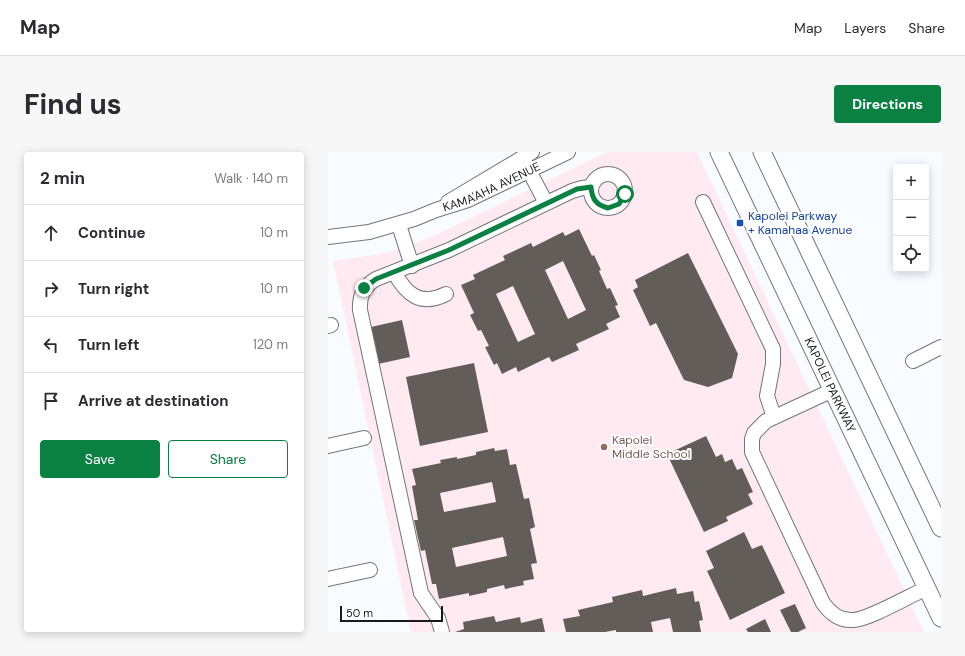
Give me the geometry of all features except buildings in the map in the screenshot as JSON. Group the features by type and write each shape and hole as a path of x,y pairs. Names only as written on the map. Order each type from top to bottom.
{"main road":[{"name":"KAPOLEI PARKWAY","path":"719,152 941,618"},
{"path":"762,152 941,528"}],"street":[{"name":"KAMA'AHA AVENUE","path":"328,237 369,232 399,225 436,210 468,200 568,152"},
{"name":"KAMA'AHA AVENUE","path":"436,210 464,191 527,155"},
{"path":"527,155 529,171 546,203"},
{"path":"442,632 438,618 420,594 360,310 361,295 364,288 376,279 412,266 449,250 577,189 591,187"},
{"path":"703,202 773,349 773,364 767,396 774,417"},
{"path":"399,225 412,266"},
{"path":"394,272 404,289 415,297 434,299 446,294"},
{"path":"913,361 941,347"},
{"path":"833,390 774,417 757,428 752,439 752,452 770,494 827,609 832,614 846,620 861,619 927,588"},
{"path":"328,446 364,438"},
{"path":"328,579 370,570"}],"shaded area":[{"name":"Kapolei Middle School","path":"607,152 697,152 924,632 411,632 333,261 386,253 427,239"}],"place":[{"name":"Kapolei Parkway + Kamahaa Avenue","path":"740,223"},
{"name":"Kapolei Middle School","path":"604,447"}],"route":[{"path":"364,288 376,279 449,250 577,189 591,187 593,199 597,204 608,208 619,204 625,194"}]}
